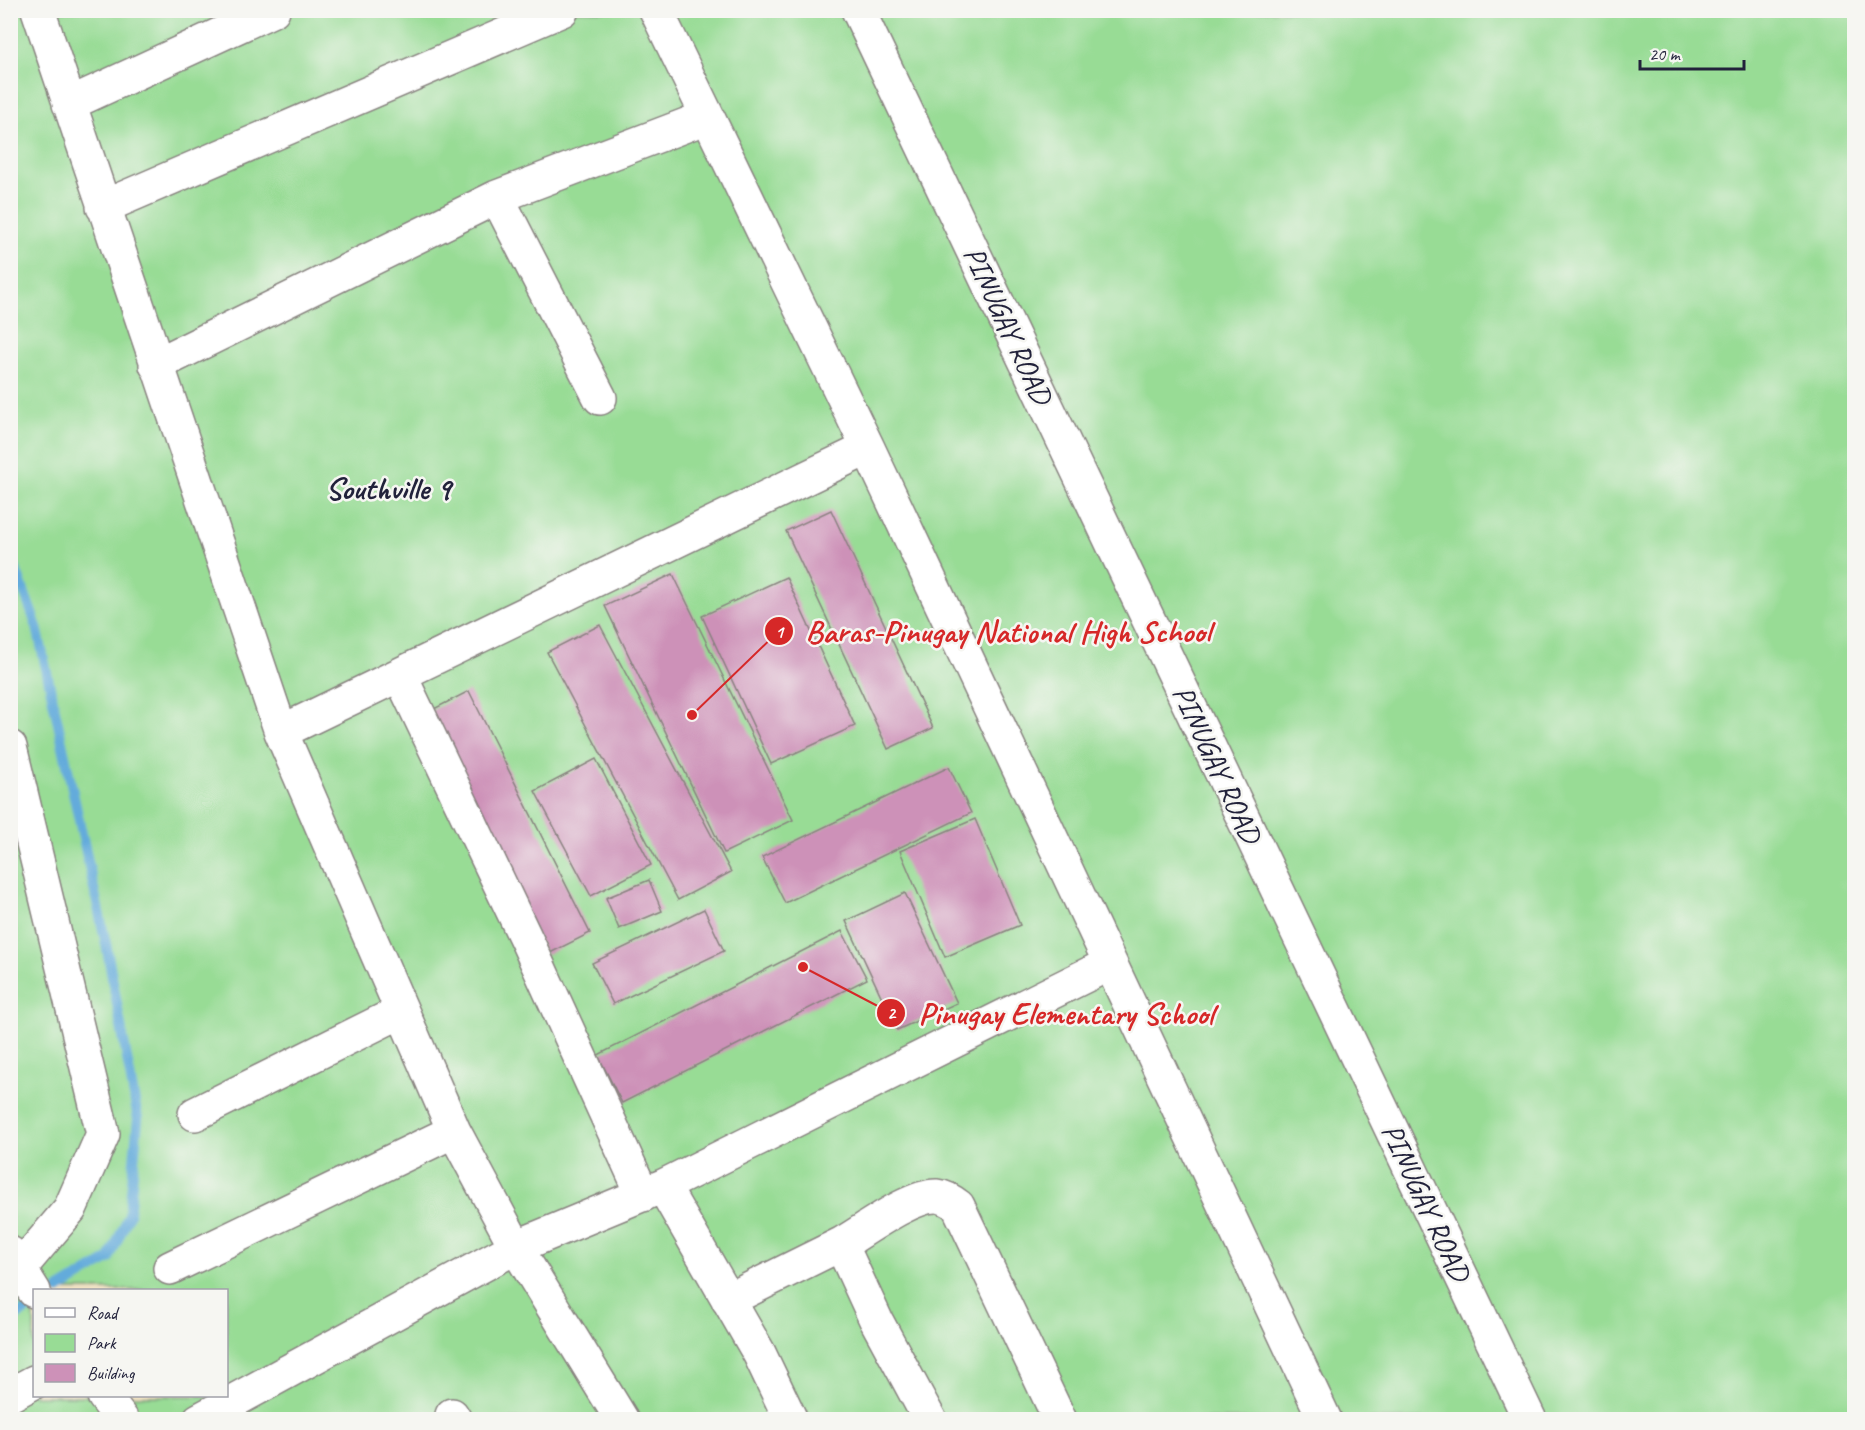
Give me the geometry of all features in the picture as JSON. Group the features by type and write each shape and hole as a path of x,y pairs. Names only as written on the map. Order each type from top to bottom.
{"street":[{"path":"38,10 281,732 454,1131 516,1247 622,1419"},
{"path":"69,104 273,10"},
{"path":"104,207 562,10"},
{"path":"656,10 868,448 1325,1419"},
{"name":"PINUGAY ROAD","path":"858,10 1530,1419"},
{"path":"156,365 497,197 707,117"},
{"path":"497,197 600,398"},
{"path":"281,732 868,448"},
{"path":"400,675 527,941 653,1190 728,1300 759,1353 791,1419"},
{"path":"10,747 103,1134 70,1209 23,1273"},
{"path":"199,1419 516,1247 653,1190 1109,964"},
{"path":"195,1114 402,1011"},
{"path":"170,1268 454,1131"},
{"path":"728,1300 841,1244 918,1200 935,1196 952,1201 958,1206 1060,1419"},
{"path":"841,1244 876,1320 930,1419"},
{"path":"10,1395 33,1383"},
{"path":"106,1397 122,1419"}],"green space":[{"path":"10,11 1854,11 1854,1419 11,1419"}],"building":[{"path":"831,510 933,728 888,749 786,531"},
{"path":"673,574 793,820 724,853 605,606"},
{"path":"786,577 855,726 771,764 702,616"},
{"path":"600,625 731,872 678,900 547,652"},
{"path":"469,691 590,933 546,955 424,714"},
{"path":"596,759 651,865 591,896 535,791"},
{"path":"949,767 971,813 785,903 762,857"},
{"path":"975,819 1020,925 945,957 900,851"},
{"path":"649,880 662,911 619,929 606,898"},
{"path":"905,893 957,1003 897,1030 846,921"},
{"path":"704,909 724,951 613,1004 592,963"},
{"path":"842,931 867,979 622,1103 598,1055"}],"waterway":[{"path":"10,553 37,627 106,944 138,1119 129,1215 109,1259 60,1289"},
{"path":"10,1320 33,1306"}],"place":[{"name":"Baras-Pinugay National High School","path":"692,715"},
{"name":"Pinugay Elementary School","path":"803,967"}],"district":[{"name":"Southville 9","path":"388,488"}]}
